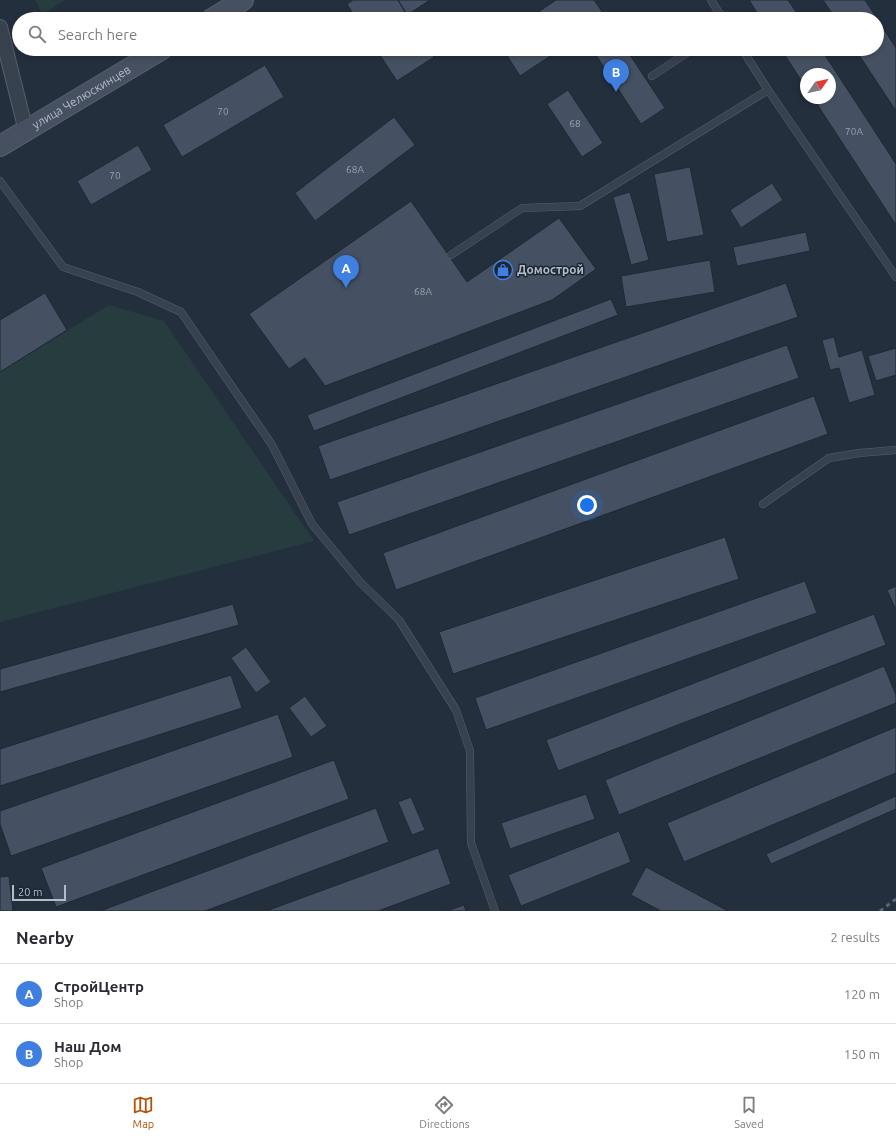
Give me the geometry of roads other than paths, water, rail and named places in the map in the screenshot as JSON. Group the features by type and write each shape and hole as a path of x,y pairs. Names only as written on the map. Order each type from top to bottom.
{"street":[{"path":"224,12 244,0"},
{"path":"0,27 26,131"},
{"name":"улица Челюскинцев","path":"0,146 150,56"}],"lane":[{"path":"711,0 719,12"},
{"path":"652,76 682,56"},
{"path":"746,56 896,277"},
{"path":"451,255 522,208 580,206 768,90"},
{"path":"0,181 63,266 138,292 182,312 272,445 312,524 360,582 399,620 456,710 470,751 471,843 495,911"},
{"path":"763,504 829,458 860,453 896,450"}],"railway":[{"path":"880,911 896,899"}],"place":[{"name":"Наш Дом","path":"616,92"},
{"name":"Домострой","path":"503,270"},
{"name":"СтройЦентр","path":"346,288"}]}
